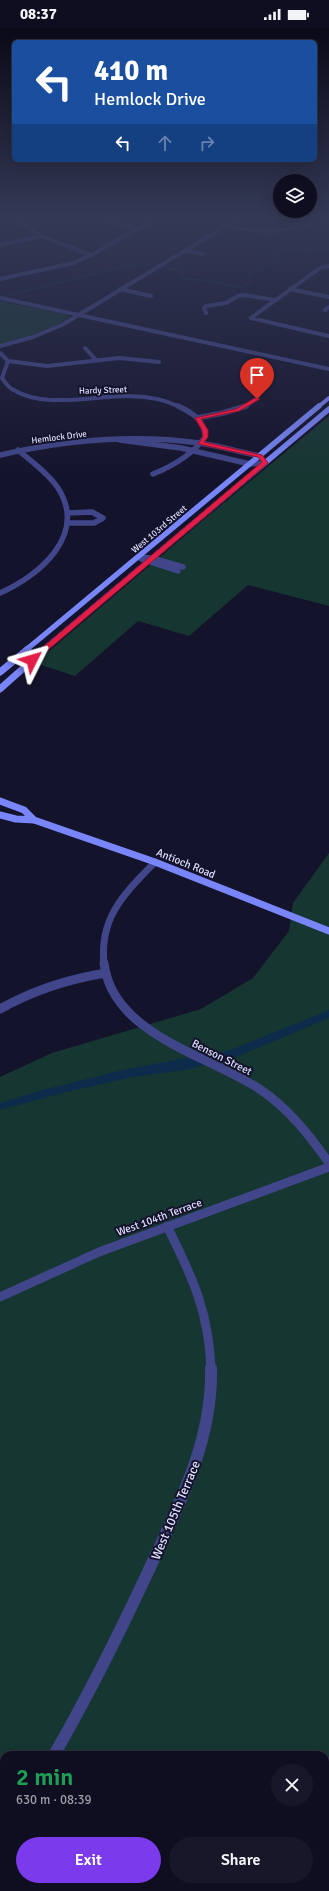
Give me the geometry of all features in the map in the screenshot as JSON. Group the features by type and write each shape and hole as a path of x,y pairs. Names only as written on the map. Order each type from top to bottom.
{"main road":[{"name":"West 103rd Street","path":"0,672 329,398"},
{"name":"West 103rd Street","path":"0,689 27,664 329,409"},
{"name":"Antioch Road","path":"0,801 24,810 34,820"},
{"name":"Antioch Road","path":"0,815 16,819 34,820 155,862 329,931"}],"street":[{"path":"32,305 329,369"},
{"path":"0,346 51,330 94,305"},
{"path":"206,313 204,308 206,306 213,305"},
{"path":"268,305 251,318 329,336"},
{"path":"85,348 96,360"},
{"path":"0,353 8,361 47,366 125,358 159,362"},
{"name":"Hardy Street","path":"8,361 2,374 2,382 14,391 41,399 60,400 113,396 153,399 178,406 197,418"},
{"path":"153,474 172,466 193,450 206,437 205,430 197,418 230,412 252,403 257,399 260,392 248,383"},
{"name":"Hemlock Drive","path":"0,455 18,450 65,443 142,438 200,443 260,456"},
{"name":"Hemlock Drive","path":"120,440 193,450 250,464 265,463"},
{"path":"0,594 14,588 31,576 59,548 64,539 68,523 68,513 62,495 57,486 18,450"},
{"path":"260,456 265,463"},
{"path":"68,513 95,513 101,515 103,518 94,523 68,523"},
{"path":"139,557 152,558 183,567"},
{"path":"139,557 147,562 178,571"},
{"name":"Benson Street","path":"155,862 121,900 111,914 102,943 106,973 110,986 120,1002 134,1018 155,1034 251,1084 285,1108 299,1122 329,1164"},
{"path":"0,1010 16,999 56,982 106,973"},
{"name":"West 104th Terrace","path":"0,1297 92,1255 329,1167"},
{"name":"West 105th Terrace","path":"56,1751 74,1722 107,1659 185,1493 196,1466 205,1432 210,1399 210,1358 207,1328 200,1300 187,1265 167,1226"}],"green space":[{"path":"0,305 19,305 64,314 70,317 50,329 0,345"},
{"path":"329,416 329,606 248,585 189,636 138,621 75,676 35,663 208,516"},
{"path":"329,853 329,1751 0,1751 0,1077 52,1053 201,1009 253,978 289,931 293,903"}],"water":[{"path":"329,1010 329,1018 231,1059 184,1070 133,1077 66,1092 0,1110 0,1103 39,1091 127,1069 231,1050"}],"route":[{"path":"32,660 265,463 260,456 200,443 206,437 203,425 197,418 237,410 245,407 257,399"}]}
